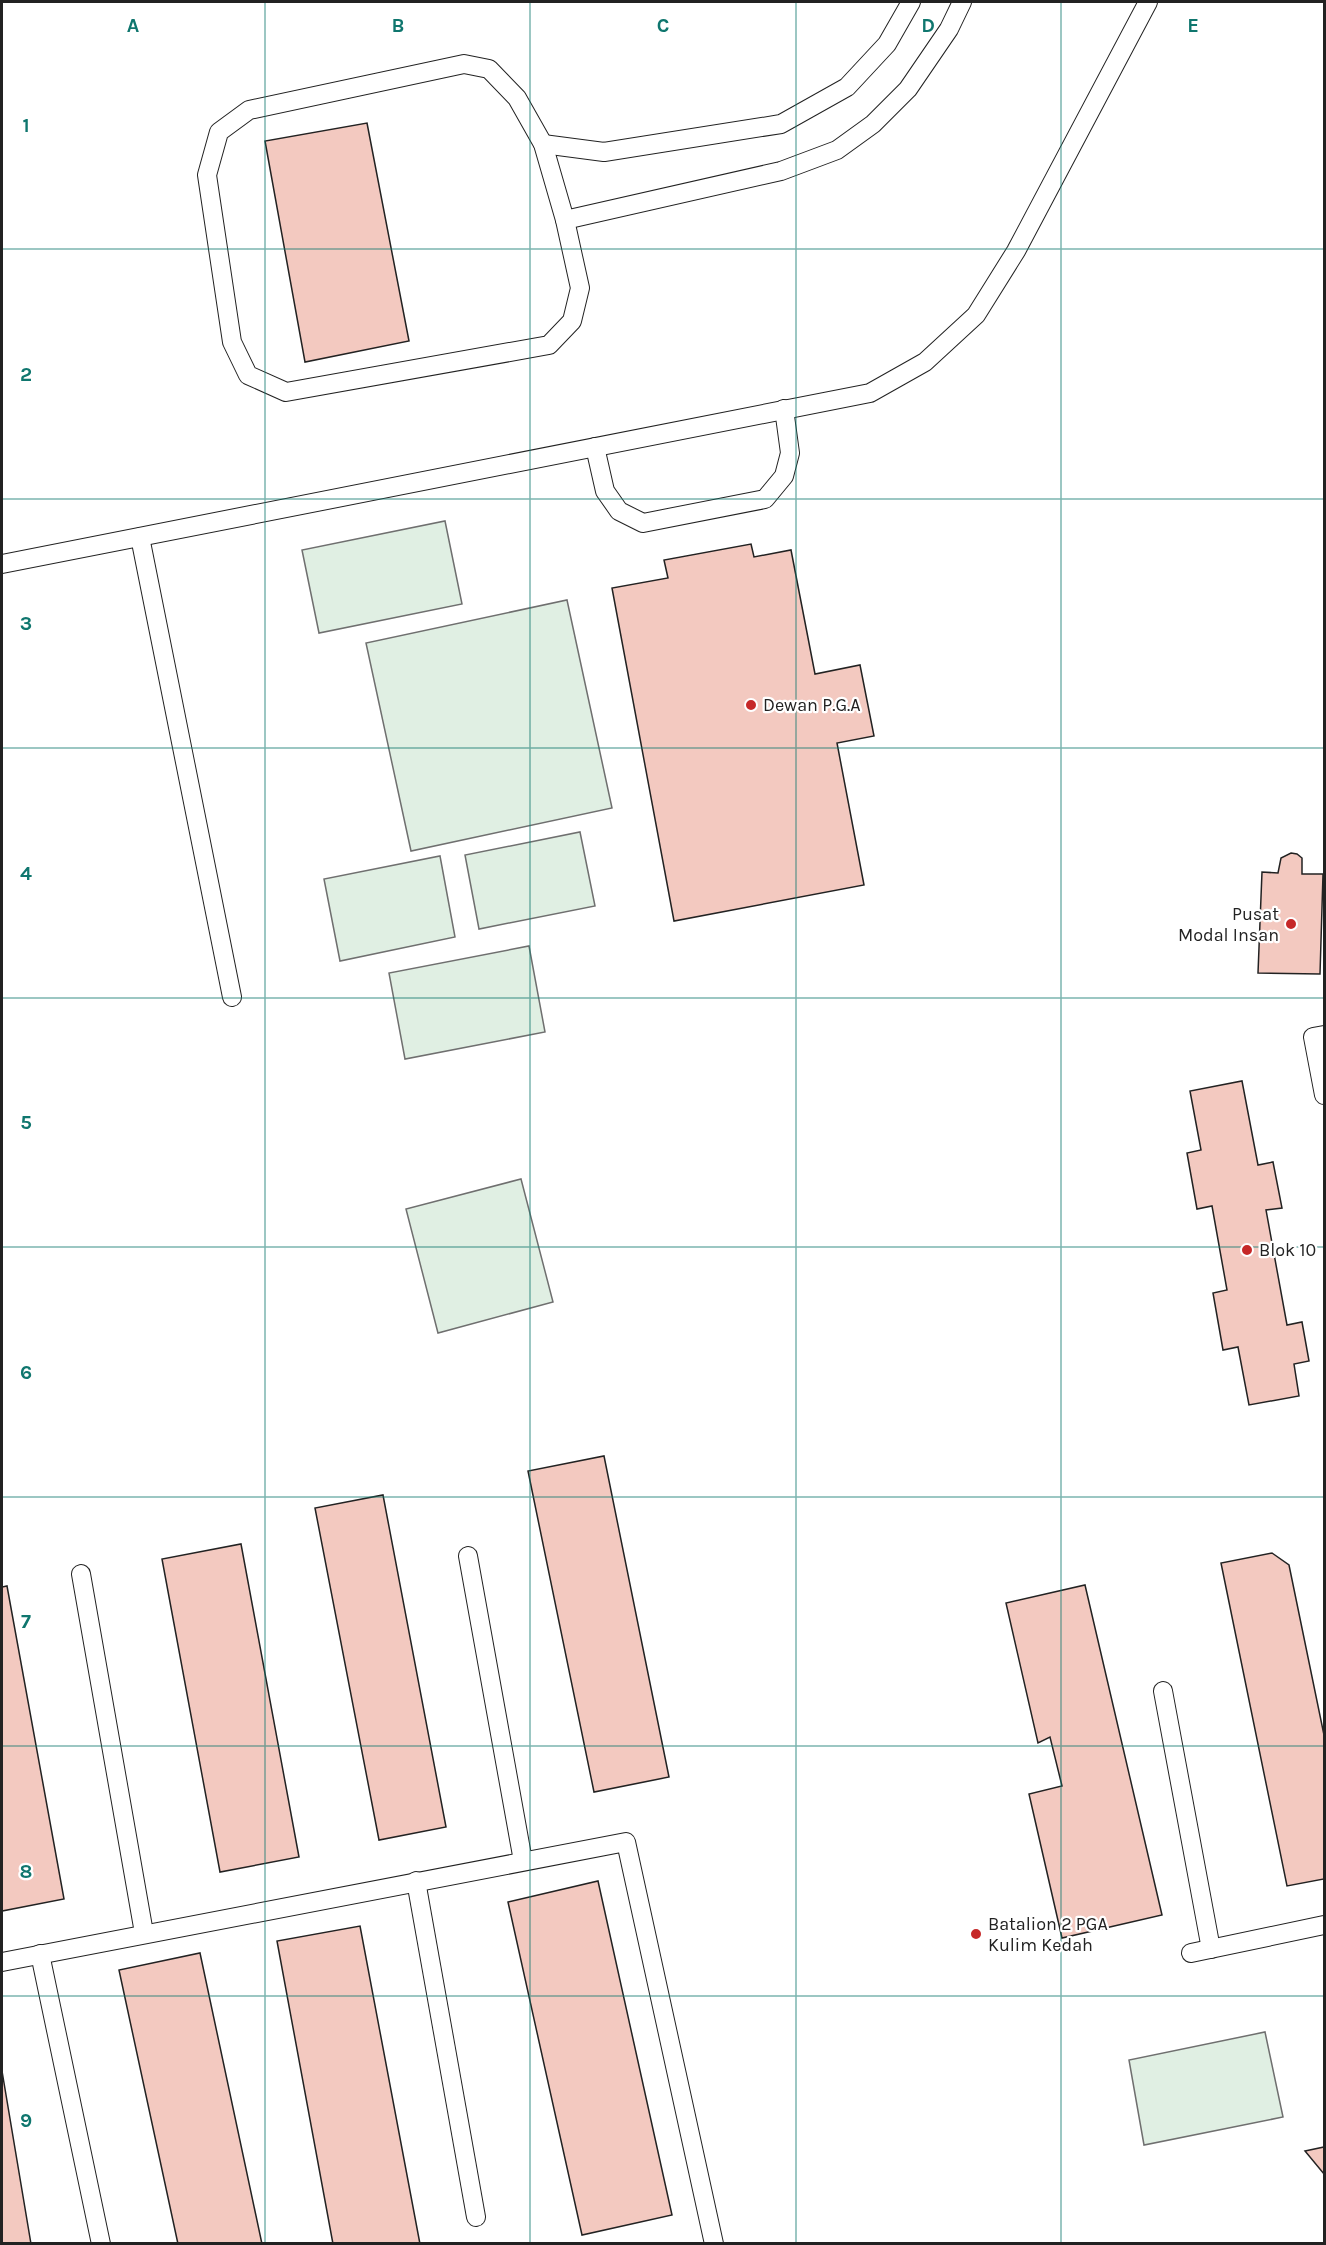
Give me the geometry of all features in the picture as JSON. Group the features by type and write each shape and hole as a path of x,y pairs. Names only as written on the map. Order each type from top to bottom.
{"lane":[{"path":"543,144 604,152 781,124 847,87 887,44 911,2"},
{"path":"565,220 780,171 837,150 873,124 908,89 949,29 962,2"},
{"path":"2,564 870,393 925,362 976,315 1016,250 1148,2"},
{"path":"464,64 489,69 517,98 543,144 565,220 580,288 572,321 549,345 286,392 248,375 232,342 207,175 219,132 249,110 464,64"},
{"path":"595,447 605,491 619,511 643,523 765,500 784,476 790,453 784,410"},
{"path":"140,537 232,997"},
{"path":"1324,1035 1313,1037 1324,1095"},
{"path":"468,1556 523,1861"},
{"path":"81,1574 144,1934"},
{"path":"1163,1691 1211,1949"},
{"path":"2,1962 626,1842 714,2244"},
{"path":"416,1881 476,2217"},
{"path":"1191,1953 1324,1925"},
{"path":"40,1954 101,2244"}],"green space":[{"path":"445,521 462,604 319,633 302,550"},
{"path":"567,600 612,808 411,851 366,643"},
{"path":"580,832 595,906 479,929 465,855"},
{"path":"440,856 455,937 340,961 324,879"},
{"path":"529,946 545,1032 405,1059 389,973"},
{"path":"521,1179 553,1302 438,1333 406,1209"},
{"path":"1265,2032 1283,2117 1144,2145 1129,2060"}],"building":[{"path":"367,123 409,341 305,362 265,141"},
{"name":"Dewan P.G.A","path":"751,544 754,557 791,550 815,674 860,665 874,736 837,743 864,885 674,921 612,588 668,578 664,560"},
{"name":"Pusat Modal Insan","path":"1291,853 1302,858 1302,874 1323,874 1320,974 1258,973 1262,872 1278,873 1281,858"},
{"name":"Blok 10","path":"1242,1081 1258,1165 1273,1162 1282,1208 1266,1210 1287,1325 1302,1322 1309,1361 1294,1364 1299,1396 1249,1405 1238,1347 1223,1350 1213,1293 1227,1290 1212,1206 1197,1209 1187,1153 1201,1150 1190,1091"},
{"path":"604,1456 669,1777 594,1792 528,1471"},
{"path":"383,1495 446,1827 379,1840 315,1508"},
{"path":"241,1544 299,1857 220,1872 162,1559"},
{"path":"1272,1553 1289,1565 1324,1735 1324,1879 1287,1886 1221,1563"},
{"path":"1085,1585 1162,1915 1062,1938 1029,1794 1062,1786 1050,1737 1038,1743 1006,1603"},
{"path":"7,1586 64,1899 2,1911 2,1587"},
{"path":"598,1881 672,2215 582,2235 508,1902"},
{"path":"360,1926 420,2244 333,2244 277,1941"},
{"path":"200,1953 262,2244 178,2244 119,1970"},
{"path":"2,2071 31,2244 2,2244"},
{"path":"1324,2147 1324,2174 1305,2151"}],"place":[{"name":"Dewan P.G.A","path":"751,705"},
{"name":"Pusat Modal Insan","path":"1291,924"},
{"name":"Blok 10","path":"1247,1250"},
{"name":"Batalion 2 PGA Kulim Kedah","path":"976,1934"}]}
